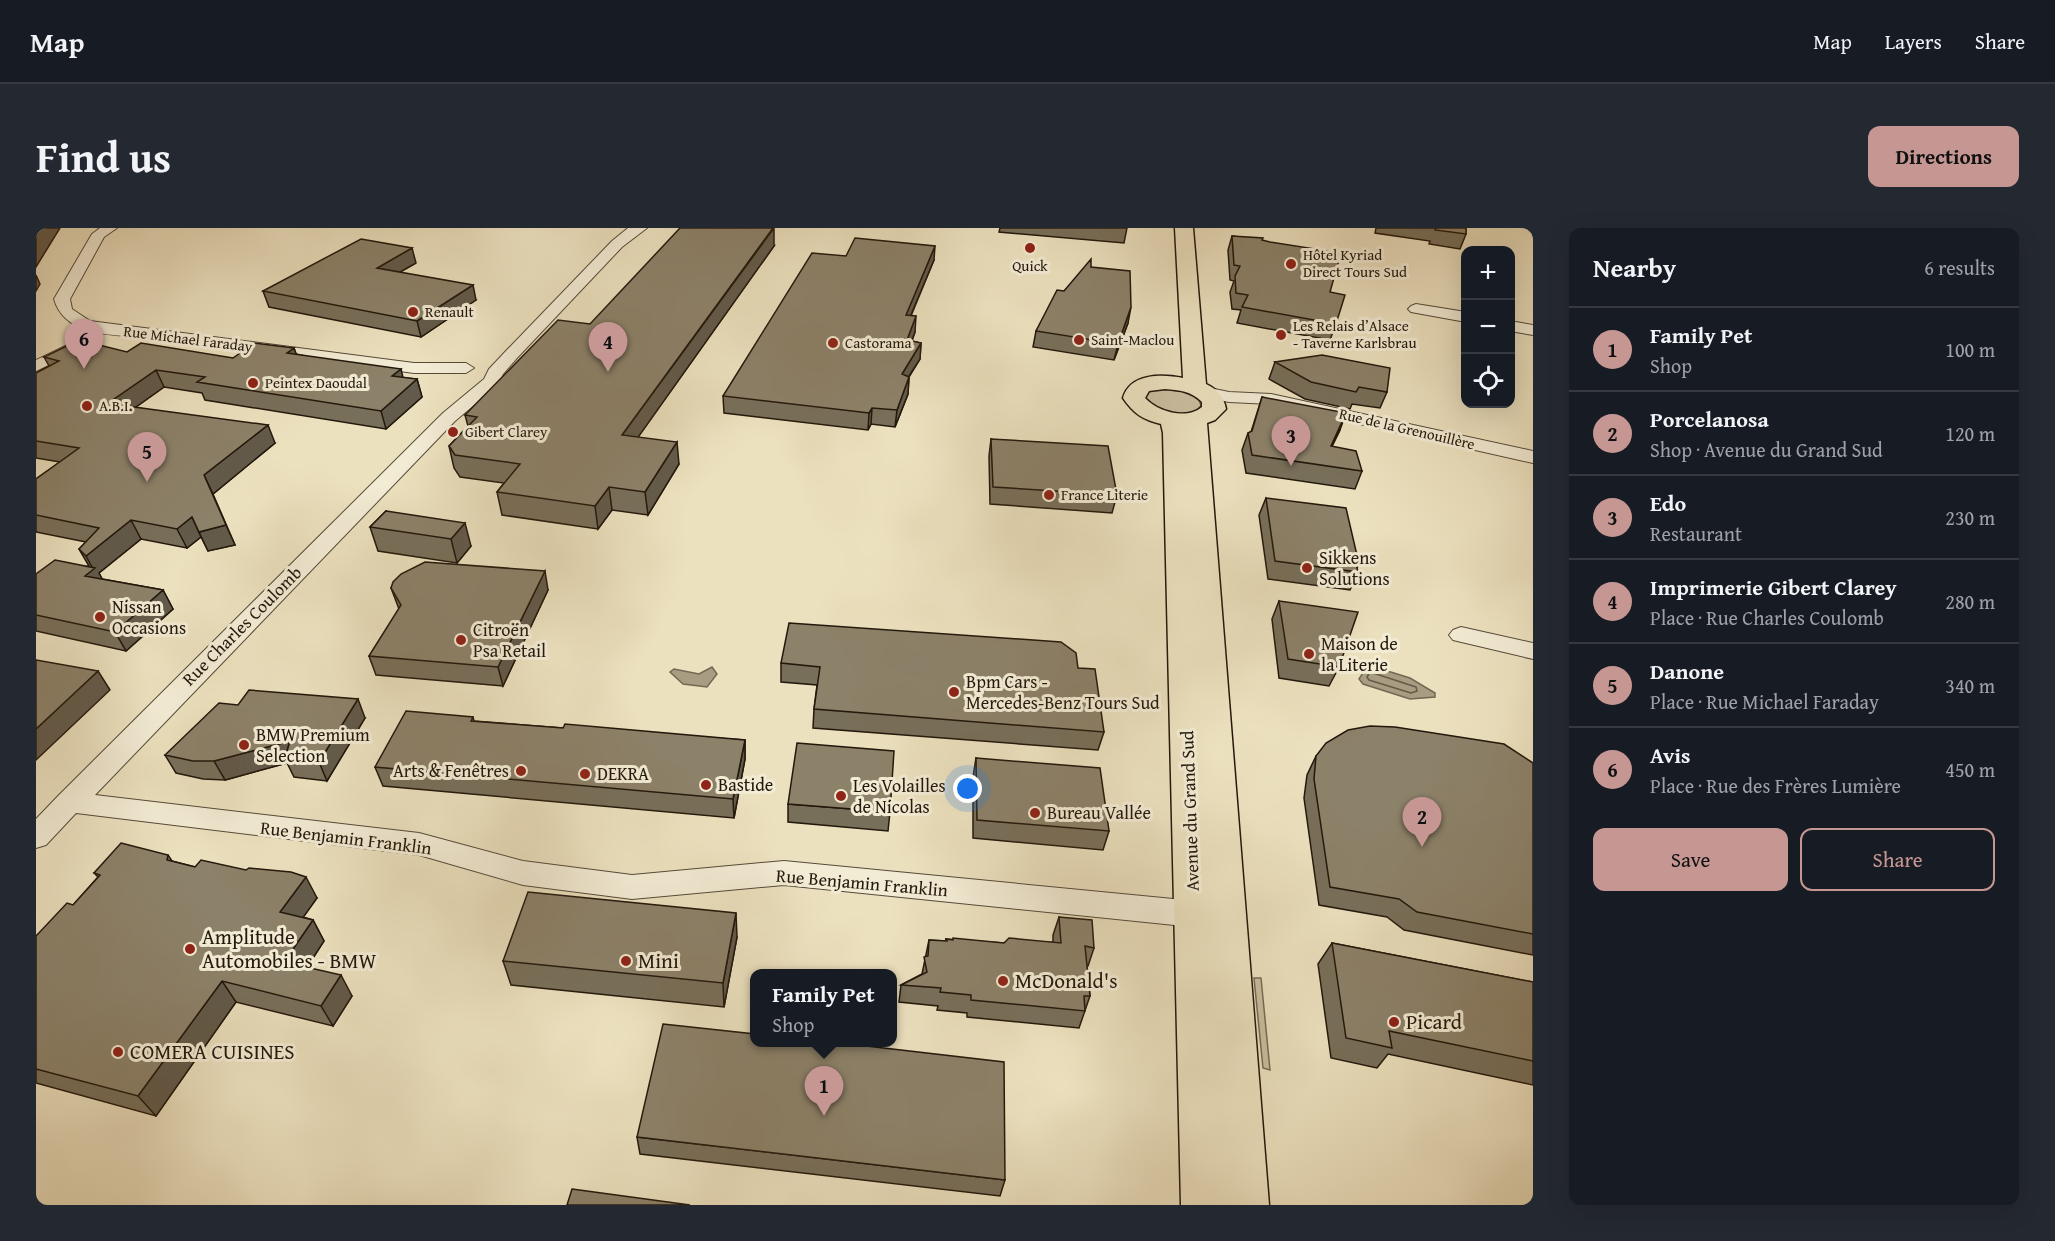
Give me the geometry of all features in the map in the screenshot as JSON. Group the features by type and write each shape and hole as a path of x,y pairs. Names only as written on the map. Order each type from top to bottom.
{"main road":[{"path":"1171,228 1170,368 1196,405"},
{"name":"Avenue du Grand Sud","path":"1184,228 1245,1205"},
{"path":"1170,368 1134,393 1134,398 1142,408 1196,405"},
{"name":"Avenue du Grand Sud","path":"1196,405 1175,433 1205,1205"}],"street":[{"name":"Rue Charles Coulomb","path":"36,837 490,378 634,229"},
{"name":"Rue Michael Faraday","path":"100,230 63,296 62,304 71,315 91,326 107,331 150,332 414,368 468,368"},
{"path":"1416,309 1461,317"},
{"path":"1515,327 1533,330"},
{"path":"36,366 107,331"},
{"name":"Rue Charles Coulomb","path":"449,417 458,399 457,385 451,378 524,342"},
{"name":"Rue Michael Faraday","path":"414,368 457,385"},
{"path":"457,385 490,378 486,368 468,368"},
{"name":"Rue de la Grenouillère","path":"1196,405 1244,399 1271,399 1533,457"},
{"path":"1461,635 1533,651"},
{"name":"Rue Benjamin Franklin","path":"69,802 419,844 523,873 632,887 784,873 1194,914"}],"shaded area":[{"path":"1158,388 1177,389 1190,393 1199,400 1201,406 1190,413 1176,414 1149,406 1144,397 1146,393"},
{"path":"1254,978 1261,978 1270,1070 1263,1068"}],"water":[{"path":"1368,665 1410,678 1435,693 1435,697 1410,699 1363,684 1359,679"},
{"path":"712,667 717,674 707,687 683,684 670,672 674,669 699,674"}],"building":[{"path":"680,228 773,228 622,435 677,442 645,492 609,487 595,506 497,492 520,464 455,455 449,446 477,417 465,415 558,320 590,324"},
{"path":"1436,228 1466,228 1466,234 1435,230"},
{"path":"1232,236 1263,238 1262,240 1270,242 1341,253 1330,292 1345,295 1336,324 1242,307 1248,295 1236,293 1235,276 1240,266 1234,265"},
{"name":"Castorama","path":"855,238 935,246 906,315 916,316 907,340 921,343 902,374 909,377 897,410 872,408 869,413 723,396 812,253 846,256"},
{"path":"361,239 412,248 377,268 473,285 417,321 263,291"},
{"path":"1091,259 1091,267 1130,271 1131,307 1118,344 1036,331 1057,290 1064,291"},
{"path":"79,340 127,352 141,343 233,358 254,343 294,348 287,353 401,369 392,376 417,379 381,411 197,382 205,377 156,370 114,399 119,400 112,404 268,425 204,475 226,525 199,532 192,517 177,529 131,520 86,556 79,549 99,528 36,515 36,479 79,448 36,441 36,373 59,361 44,357"},
{"path":"1322,355 1390,368 1387,392 1359,387 1356,392 1311,382 1275,362"},
{"path":"1262,397 1346,413 1331,446 1356,451 1362,471 1252,455 1248,433 1252,431"},
{"path":"991,439 1108,446 1117,495 993,487"},
{"path":"1266,498 1346,508 1359,564 1356,564 1358,572 1275,561"},
{"path":"386,511 465,523 451,539 370,527"},
{"name":"Nissan Occasions","path":"55,560 95,568 85,576 163,590 115,632 36,615 36,574"},
{"name":"Citroën Psa Retail","path":"425,562 545,571 498,667 369,656 401,605 391,588 393,582 401,574"},
{"path":"1279,601 1358,612 1339,667 1288,659"},
{"name":"Bpm Cars - Mercedes-Benz Tours Sud","path":"789,623 1061,642 1076,653 1078,668 1095,669 1104,732 814,709 820,667 781,663"},
{"path":"36,660 98,671 36,729"},
{"path":"249,690 358,699 319,762 285,758 290,741 214,761 193,761 165,755 219,703 238,705"},
{"path":"406,711 473,717 471,721 563,728 565,724 745,740 733,799 375,767"},
{"path":"1370,726 1395,727 1504,744 1533,763 1533,934 1417,912 1399,899 1330,887 1314,779 1316,756 1326,743 1348,730"},
{"name":"Les Volailles de Nicolas","path":"797,743 894,751 890,812 788,804"},
{"name":"Bureau Vallée","path":"976,758 1100,768 1109,831 977,820"},
{"path":"121,843 168,855 167,860 195,867 201,860 246,870 249,868 291,872 306,877 280,912 313,920 284,962 341,975 321,1006 222,981 138,1096 36,1069 36,936 67,903 73,905 100,875 94,873"},
{"name":"Mini","path":"528,892 736,913 723,983 503,961"},
{"name":"McDonald's","path":"1059,917 1092,920 1094,948 1085,946 1090,996 1084,996 1085,1011 971,1000 971,995 940,992 941,988 901,985 927,972 924,957 928,956 929,940 947,941 946,939 953,940 953,938 1004,943 1009,938 1061,943"},
{"path":"1332,943 1533,982 1533,1061 1389,1031 1392,1048 1346,1038"},
{"path":"663,1024 750,1033 750,1047 875,1047 1004,1062 1005,1180 637,1137"},
{"path":"572,1189 690,1205 567,1205"}],"place":[{"name":"Quick","path":"1030,248"},
{"name":"Hôtel Kyriad Direct Tours Sud","path":"1291,264"},
{"name":"Renault","path":"413,312"},
{"name":"Les Relais d’Alsace - Taverne Karlsbrau","path":"1281,335"},
{"name":"Saint-Maclou","path":"1079,340"},
{"name":"Castorama","path":"833,343"},
{"name":"Avis","path":"84,369"},
{"name":"Imprimerie Gibert Clarey","path":"608,372"},
{"name":"Peintex Daoudal","path":"253,383"},
{"name":"A.B.I.","path":"87,406"},
{"name":"Gibert Clarey","path":"453,432"},
{"name":"Edo","path":"1291,466"},
{"name":"Danone","path":"147,482"},
{"name":"France Literie","path":"1049,495"},
{"name":"Sikkens Solutions","path":"1307,568"},
{"name":"Nissan Occasions","path":"100,617"},
{"name":"Citroën Psa Retail","path":"461,640"},
{"name":"Maison de la Literie","path":"1309,654"},
{"name":"Bpm Cars - Mercedes-Benz Tours Sud","path":"954,692"},
{"name":"BMW Premium Selection","path":"244,745"},
{"name":"Arts & Fenêtres","path":"521,771"},
{"name":"DEKRA","path":"585,774"},
{"name":"Bastide","path":"706,785"},
{"name":"Les Volailles de Nicolas","path":"841,796"},
{"name":"Bureau Vallée","path":"1035,813"},
{"name":"Porcelanosa","path":"1422,847"},
{"name":"Amplitude Automobiles - BMW","path":"190,949"},
{"name":"Mini","path":"626,961"},
{"name":"McDonald's","path":"1003,981"},
{"name":"Picard","path":"1394,1022"},
{"name":"COMERA CUISINES","path":"118,1052"},
{"name":"Family Pet","path":"824,1116"}]}
